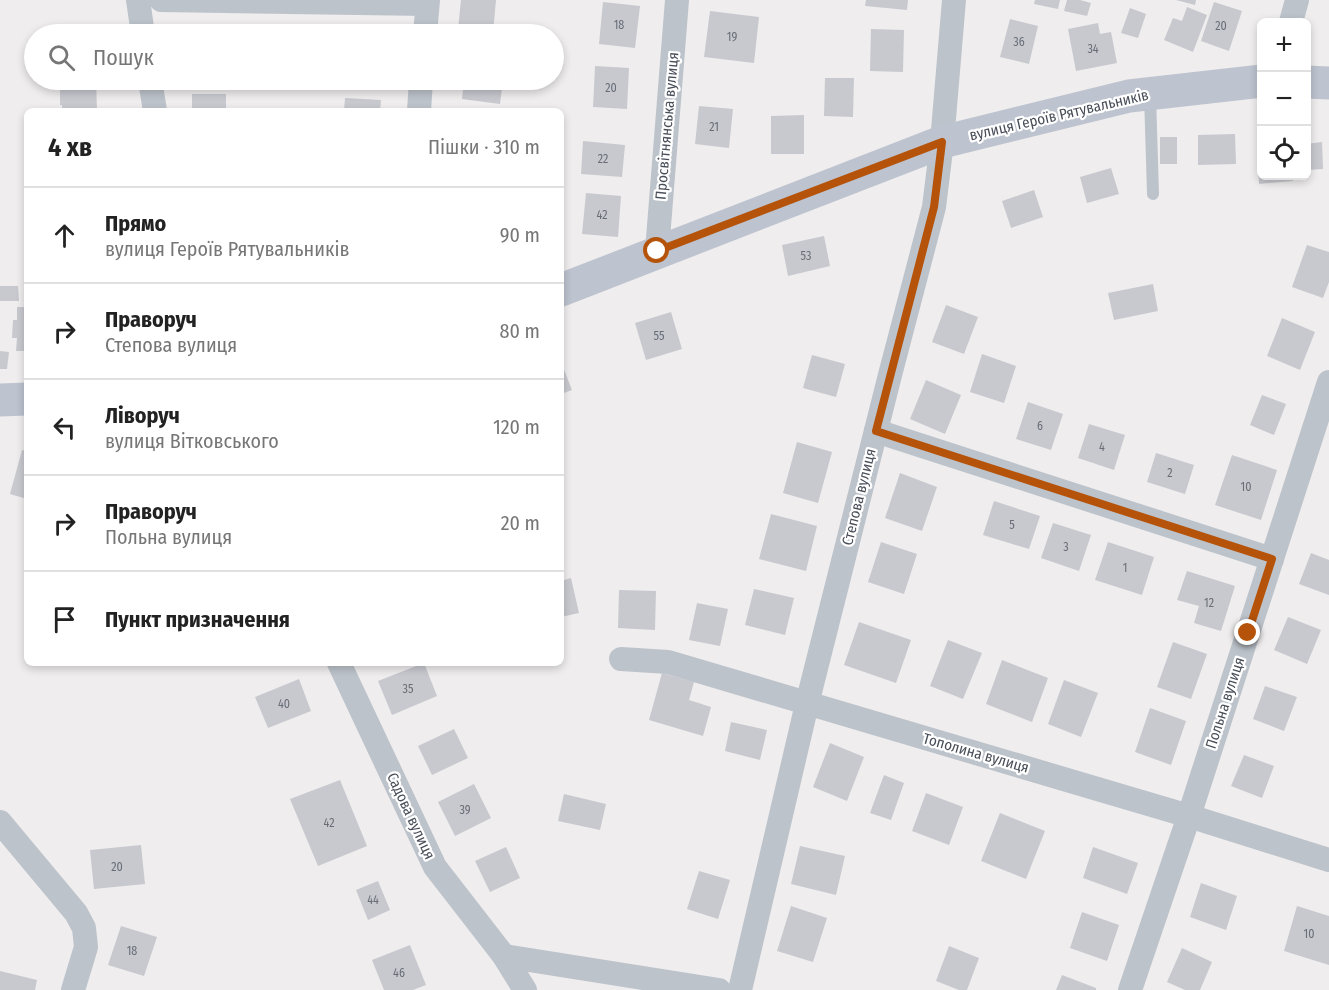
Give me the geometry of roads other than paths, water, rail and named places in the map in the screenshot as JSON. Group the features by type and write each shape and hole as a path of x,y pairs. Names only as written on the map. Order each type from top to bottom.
{"street":[{"path":"138,0 142,24"},
{"path":"161,0 428,2 426,24"},
{"name":"Просвітнянська вулиця","path":"657,251 677,0"},
{"name":"Степова вулиця","path":"740,990 807,704 934,207 954,0"},
{"path":"1293,18 1298,0"},
{"path":"1311,81 1329,83"},
{"name":"вулиця Героїв Рятувальників","path":"564,289 942,142 1129,96 1257,82"},
{"path":"152,90 155,108"},
{"path":"419,108 420,90"},
{"name":"Польна вулиця","path":"1130,990 1189,816 1329,382"},
{"path":"0,400 24,399"},
{"path":"876,431 1272,559"},
{"name":"Тополина вулиця","path":"621,659 668,662 1189,816 1329,860"},
{"name":"Садова вулиця","path":"340,666 435,867 504,956 525,990"},
{"path":"0,822 76,914 84,928 86,947 74,990"},
{"path":"504,956 720,990"}],"lane":[{"path":"1150,93 1153,194"}]}
